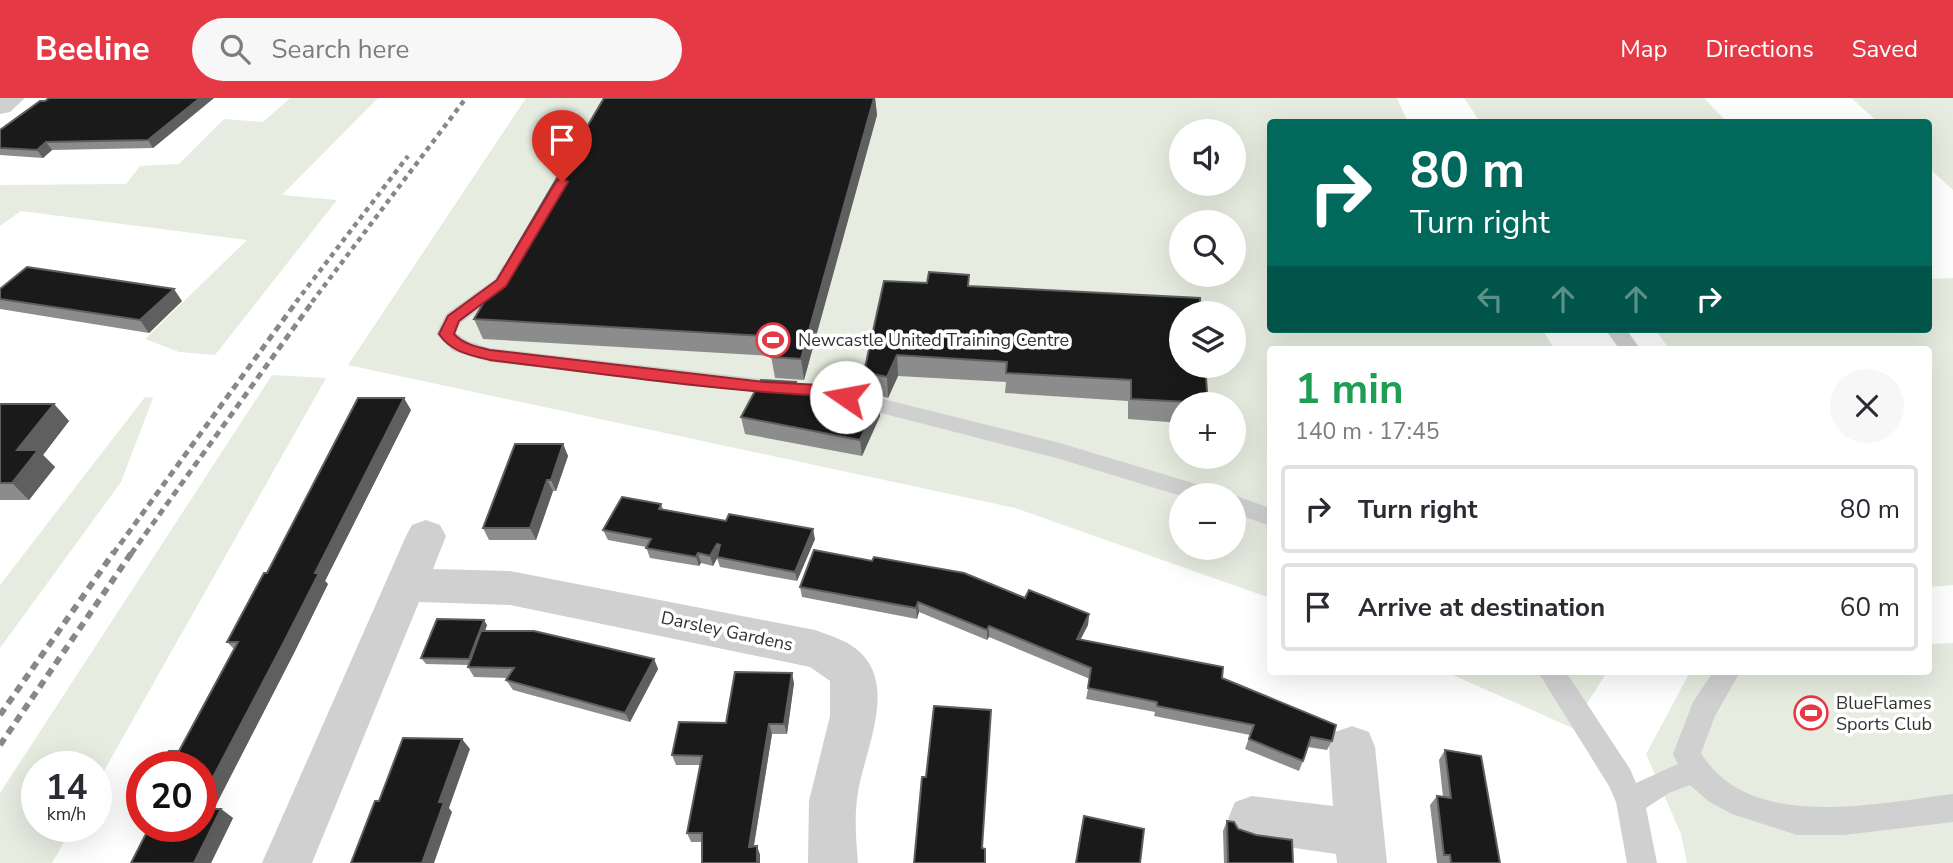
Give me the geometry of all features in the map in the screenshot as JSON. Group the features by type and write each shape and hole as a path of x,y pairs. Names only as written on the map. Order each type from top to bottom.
{"street":[{"path":"0,106 12,98"},
{"path":"287,863 426,536"},
{"name":"Darsley Gardens","path":"406,585 481,585 542,593 815,649 842,663 850,674 854,692 852,717 831,813 833,863"},
{"path":"1252,819 1360,848 1352,747"}],"lane":[{"path":"522,250 502,283 453,319 446,334 451,341 469,350 490,355 806,390"},
{"path":"833,394 1060,451 1169,484"},
{"path":"1246,508 1267,516"},
{"path":"1554,675 1603,749 1630,802 1642,863"},
{"path":"1725,675 1703,710 1687,754 1707,784 1731,798 1778,817 1808,822 1953,808"},
{"path":"1630,802 1659,784 1696,769"}],"shaded area":[{"path":"290,98 378,98 282,195 337,200 215,355 179,352 145,339 247,240 21,211 0,226 0,185 126,184 140,166 179,164 224,119 263,122"},
{"name":"Newcastle United Training Centre","path":"526,98 1397,98 1407,119 1267,119 1267,333 1544,333 1553,346 1267,346 1267,597 1015,508 348,365"},
{"path":"1464,98 1704,98 1724,119 1478,119"},
{"path":"1851,98 1953,98 1953,190 1932,171 1932,119 1875,119"},
{"path":"1953,278 1953,585 1932,587 1932,346 1667,346 1658,333 1932,333 1932,279"},
{"path":"272,375 326,378 112,757 112,751 27,751"},
{"path":"145,397 153,398 121,482 0,648 0,585"},
{"name":"BlueFlames Sports Club","path":"1953,643 1953,863 1687,863 1681,834 1646,754 1688,675 1932,675 1932,644"},
{"path":"1453,675 1605,675 1586,705 1588,735"},
{"path":"21,761 21,842 64,842 52,863 0,863 0,793"}],"building":[{"path":"49,98 200,98 148,140 46,142 37,150 0,148 0,130 40,101"},
{"path":"604,98 874,98 801,359 771,357 782,337 474,319"},
{"path":"27,267 174,289 140,320 0,299 0,289"},
{"path":"929,272 969,275 968,286 1200,298 1200,301 1169,301 1169,378 1206,378 1207,392 1169,392 1169,401 1131,399 1131,380 1006,373 1007,362 897,355 887,377 864,372 884,281 927,283"},
{"path":"761,380 796,382 795,385 879,399 860,440 741,417"},
{"path":"358,398 404,398 315,573 319,573 217,770 217,751 179,751 238,642 227,642 264,573 267,573"},
{"path":"0,404 54,404 17,450 38,450 12,483 0,483"},
{"path":"515,444 563,444 530,528 483,528"},
{"path":"622,497 661,504 659,509 726,521 729,514 813,529 795,572 717,557 720,545 717,544 710,556 698,553 696,557 646,548 651,539 603,530"},
{"path":"814,550 872,561 874,557 964,573 1025,598 1029,590 1089,614 1077,639 1223,667 1222,678 1336,725 1332,741 1311,737 1303,761 1249,739 1254,725 1157,706 1157,702 1088,688 1091,668 989,626 987,630 918,602 916,608 800,587"},
{"path":"437,619 484,620 469,659 421,658"},
{"path":"481,631 534,631 654,659 625,713 506,680 514,668 468,667"},
{"path":"735,672 792,673 784,724 769,724 749,847 757,846 757,863 702,863 702,833 687,833 702,756 672,755 679,722 726,723"},
{"path":"934,706 991,710 982,848 985,849 985,863 914,863 922,777 926,777"},
{"path":"403,738 462,739 439,802 444,802 422,863 351,863 375,801 379,801"},
{"path":"1445,750 1481,756 1500,863 1451,863 1450,855 1444,855 1437,796 1451,798"},
{"path":"1084,816 1144,829 1140,863 1076,863"},
{"path":"1227,821 1234,822 1238,829 1256,835 1292,840 1293,863 1228,863"},
{"path":"142,842 204,842 194,863 131,863"}],"railway":[{"path":"312,302 466,98"},
{"path":"296,302 408,156"},
{"path":"113,554 297,301"},
{"path":"131,554 313,301"},
{"path":"0,715 114,552"},
{"path":"0,745 132,552"}],"place":[{"name":"Newcastle United Training Centre","path":"773,340"},
{"name":"BlueFlames Sports Club","path":"1811,713"}],"route":[{"path":"562,182 502,283 464,309 448,326 446,334 451,341 469,350 490,355 765,387 819,390 846,397"}]}
